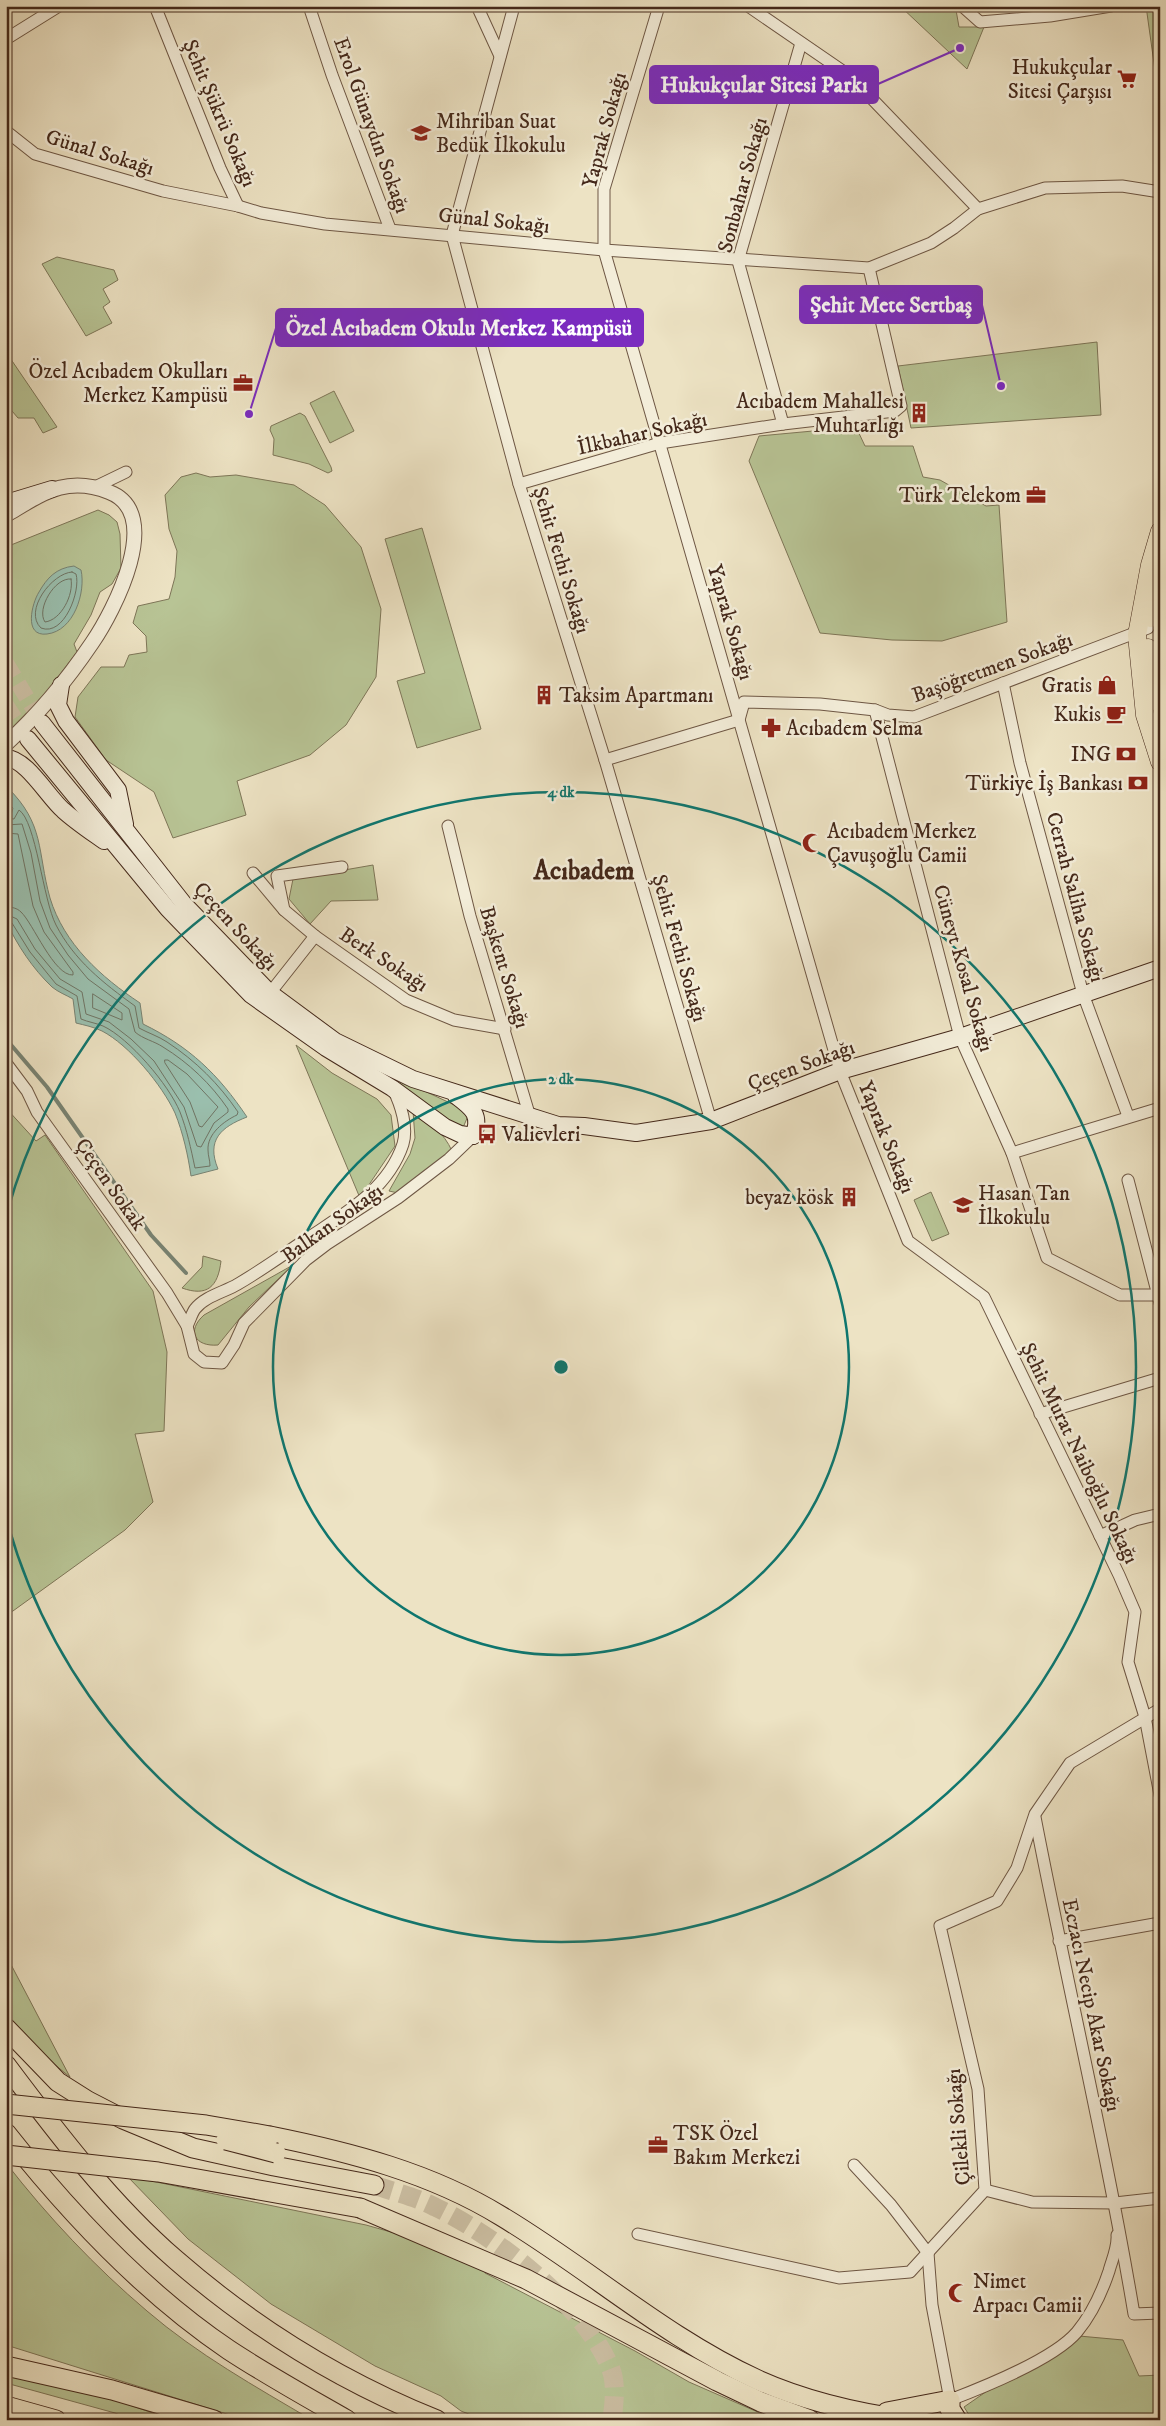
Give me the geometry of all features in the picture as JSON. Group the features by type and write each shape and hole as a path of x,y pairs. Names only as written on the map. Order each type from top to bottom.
{"highway":[{"path":"6,2028 58,2082 88,2101 130,2122 193,2148 374,2185 273,2145 206,2125 102,2114 6,2104"},
{"path":"6,2066 86,2165 128,2213 174,2259 257,2324 311,2358 363,2386 437,2420"},
{"path":"6,2133 50,2188 94,2236 163,2298 228,2349 286,2386 347,2420"},
{"path":"273,2145 325,2147 395,2167 446,2188 500,2215 663,2326 757,2380 793,2394 873,2415 908,2420"},
{"path":"6,2155 158,2172 360,2208 526,2279 717,2382 761,2402 810,2420"},
{"path":"6,2366 112,2390 214,2420"},
{"path":"873,2415 950,2400 950,2409 957,2420"},
{"path":"6,2406 56,2420"}],"main road":[{"path":"6,503 52,489"},
{"path":"1160,531 1150,565 1143,630 1145,715 1160,762"},
{"path":"1160,584 1143,630 1160,704"},
{"path":"61,685 58,705 66,721 118,790 125,827"},
{"name":"Çeçen Sokağı","path":"42,723 184,904 270,993 335,1042 413,1079 558,1125 636,1133 711,1121 840,1071 960,1037 1160,968"},
{"name":"Çeçen Sokağı","path":"28,740 168,909 252,995 326,1048 392,1088 446,1127 460,1134 473,1136 478,1125 476,1114 452,1092"},
{"path":"6,758 13,758 25,768 62,810 125,857"},
{"path":"473,1136 502,1106"}],"street":[{"path":"6,39 59,6"},
{"name":"Şehit Şükrü Sokağı","path":"155,6 220,168 238,206"},
{"name":"Erol Günaydın Sokağı","path":"309,6 390,229"},
{"path":"477,6 500,56"},
{"path":"452,235 514,6"},
{"name":"Yaprak Sokağı","path":"659,6 604,189 604,250 840,1071 908,1241"},
{"path":"748,6 850,76 978,208 1045,188 1122,186 1160,192"},
{"path":"962,6 980,22 1050,16 1112,6"},
{"name":"Sonbahar Sokağı","path":"783,424 738,261 802,44"},
{"name":"Günal Sokağı","path":"6,131 35,154 163,191 238,206 261,213 325,224 738,261 869,268 931,243 954,228 978,208"},
{"name":"Şehit Fethi Sokağı","path":"452,235 519,484 605,760 711,1121"},
{"name":"İlkbahar Sokağı","path":"519,484 660,443 783,424 895,411 901,406 869,268"},
{"path":"95,487 126,472"},
{"path":"6,515 52,489 81,485 95,487 112,493 122,501 133,515 134,544 112,607 93,641 34,718 6,744"},
{"name":"Başöğretmen Sokağı","path":"739,720 744,702 820,704 875,710 888,715 914,717 1143,630"},
{"name":"Cerrah Saliha Sokağı","path":"1003,684 1020,763 1083,994 1128,1116"},
{"name":"Cüneyt Kosal Sokağı","path":"875,710 960,1037 1012,1153 1048,1258 1120,1295 1159,1299"},
{"path":"605,760 739,720"},
{"name":"Başkent Sokağı","path":"448,826 470,916 530,1117"},
{"path":"284,910 277,876 342,867"},
{"path":"253,873 284,910 315,936"},
{"name":"Berk Sokağı","path":"270,993 315,936 406,1000 454,1020 505,1029"},
{"name":"Çeçen Sokak","path":"6,1063 27,1091 37,1112 167,1294 187,1326 194,1354 204,1362"},
{"name":"Balkan Sokağı","path":"187,1326 196,1308 207,1300 236,1286 354,1209 368,1196 394,1161 403,1143 402,1115 392,1088"},
{"path":"1012,1153 1128,1116 1160,1108"},
{"name":"Balkan Sokağı","path":"204,1362 222,1363 234,1345 244,1323 306,1260 327,1244 398,1198 449,1158 473,1136"},
{"path":"1128,1180 1159,1299"},
{"name":"Şehit Murat Naiboğlu Sokağı","path":"908,1241 984,1297 1135,1612 1128,1662 1145,1717 1160,1795"},
{"path":"1040,1414 1160,1378"},
{"path":"1100,1536 1135,1520 1160,1514"},
{"path":"1034,1814 1070,1763 1160,1709"},
{"name":"Eczacı Necip Akar Sokağı","path":"1034,1814 1115,2203"},
{"name":"Çilekli Sokağı","path":"638,2234 839,2278 910,2272 928,2253 985,2190 978,2089 940,1926 997,1901 1018,1868 1034,1814"},
{"path":"1059,1941 1160,1922"},
{"path":"854,2165 891,2205 928,2253 932,2305 950,2400 983,2387 1045,2356 1077,2333 1103,2290 1115,2252 1117,2238 1115,2203"},
{"path":"985,2190 1032,2202 1115,2203 1160,2198"},
{"path":"1115,2203 1134,2314 1160,2313"}],"shaded area":[{"path":"900,6 952,6 956,10 959,27 984,27 967,69"},
{"path":"1146,6 1160,6 1160,99 1159,99"},
{"path":"57,257 114,270 118,280 103,289 110,302 103,307 112,323 86,336 42,264"},
{"path":"1097,342 1101,415 911,428 898,366"},
{"path":"6,352 57,427 43,433 34,418 18,418 6,404"},
{"path":"334,391 354,431 330,443 310,403"},
{"path":"300,413 305,416 332,471 328,473 309,464 273,455 274,439 270,430 271,426"},
{"path":"856,427 865,446 913,446 923,477 940,480 986,506 999,505 1007,622 942,641 892,640 820,633 749,461 759,436"},
{"path":"196,473 210,477 236,475 294,485 325,505 361,547 381,609 376,677 346,725 310,755 237,781 246,815 173,838 154,792 106,760 75,717 78,697 101,667 124,667 129,655 147,652 146,636 133,623 138,606 169,599 175,577 177,551 169,529 165,495 181,477"},
{"path":"98,510 109,515 117,522 120,534 121,568 112,584 100,592 91,615 74,644 77,652 45,694 6,734 6,547"},
{"path":"422,528 481,729 417,748 397,681 425,673 385,539"},
{"path":"373,865 378,900 331,901 310,924 289,899 293,879"},
{"path":"296,1045 332,1073 377,1099 391,1115 395,1146 360,1198"},
{"path":"356,1059 463,1109 468,1116 462,1130"},
{"path":"6,1108 36,1141 45,1135 153,1291 167,1352 164,1431 135,1434 153,1502 125,1530 6,1616"},
{"path":"413,1111 436,1128 452,1151 398,1193 389,1191 410,1154 415,1138"},
{"path":"931,1192 949,1234 932,1241 914,1200"},
{"path":"203,1256 221,1261 214,1283 205,1290 198,1291 182,1288 202,1267"},
{"path":"293,1265 249,1307 218,1345 210,1345 199,1341 194,1332 198,1321 204,1315"},
{"path":"6,1955 70,2077 39,2052 6,2019"},
{"path":"6,2163 38,2203 73,2241 109,2277 166,2327 206,2356 312,2420 246,2420 6,2345"},
{"path":"127,2176 366,2225 405,2236 485,2271 485,2273 635,2351 689,2382 776,2420 484,2420 461,2411 441,2396 375,2366 271,2304 188,2239"},
{"path":"1068,2335 1123,2340 1139,2376 1160,2375 1160,2420 971,2418 964,2407"},
{"path":"6,2374 118,2401 173,2420 131,2420 115,2413 6,2383"}],"water":[{"path":"74,566 81,570 82,579 80,599 76,609 64,626 47,634 39,634 32,625 31,618 36,597 45,582 53,574"},
{"path":"7,787 28,813 34,826 50,898 56,915 74,945 111,982 140,1003 143,1024 175,1042 202,1063 225,1088 247,1117 230,1125 218,1136 214,1150 218,1169 191,1176 185,1144 175,1113 162,1090 134,1056 112,1037 89,1026 76,1023 73,999 54,989 45,980 32,965 15,939 6,921 6,810 11,815 13,808 6,801"}],"waterway":[{"path":"6,1039 47,1087 151,1235 186,1273"}],"tunnel":[{"path":"6,663 42,723"},
{"path":"6,705 28,739"},
{"path":"374,2185 420,2200 459,2219 510,2254 559,2297 580,2320 597,2343 610,2367 614,2386 612,2420"}],"place":[{"name":"Hukukçular Sitesi Parkı","path":"960,48"},
{"name":"Hukukçular Sitesi Çarşısı","path":"1127,79"},
{"name":"Mihriban Suat Bedük İlkokulu","path":"421,133"},
{"name":"Özel Acıbadem Okulları Merkez Kampüsü","path":"243,383"},
{"name":"Şehit Mete Sertbaş","path":"1001,386"},
{"name":"Acıbadem Mahallesi Muhtarlığı","path":"919,413"},
{"name":"Özel Acıbadem Okulu Merkez Kampüsü","path":"249,414"},
{"name":"Türk Telekom","path":"1036,495"},
{"name":"Gratis","path":"1107,685"},
{"name":"Taksim Apartmanı","path":"544,695"},
{"name":"Kukis","path":"1116,714"},
{"name":"Acıbadem Selma","path":"771,728"},
{"name":"ING","path":"1126,754"},
{"name":"Türkiye İş Bankası","path":"1138,783"},
{"name":"Acıbadem Merkez Çavuşoğlu Camii","path":"812,843"},
{"name":"Valievleri","path":"487,1134"},
{"name":"beyaz kösk","path":"849,1197"},
{"name":"Hasan Tan İlkokulu","path":"963,1205"},
{"name":"TSK Özel Bakım Merkezi","path":"658,2145"},
{"name":"Nimet Arpacı Camii","path":"958,2293"}],"district":[{"name":"Acıbadem","path":"584,870"}]}
